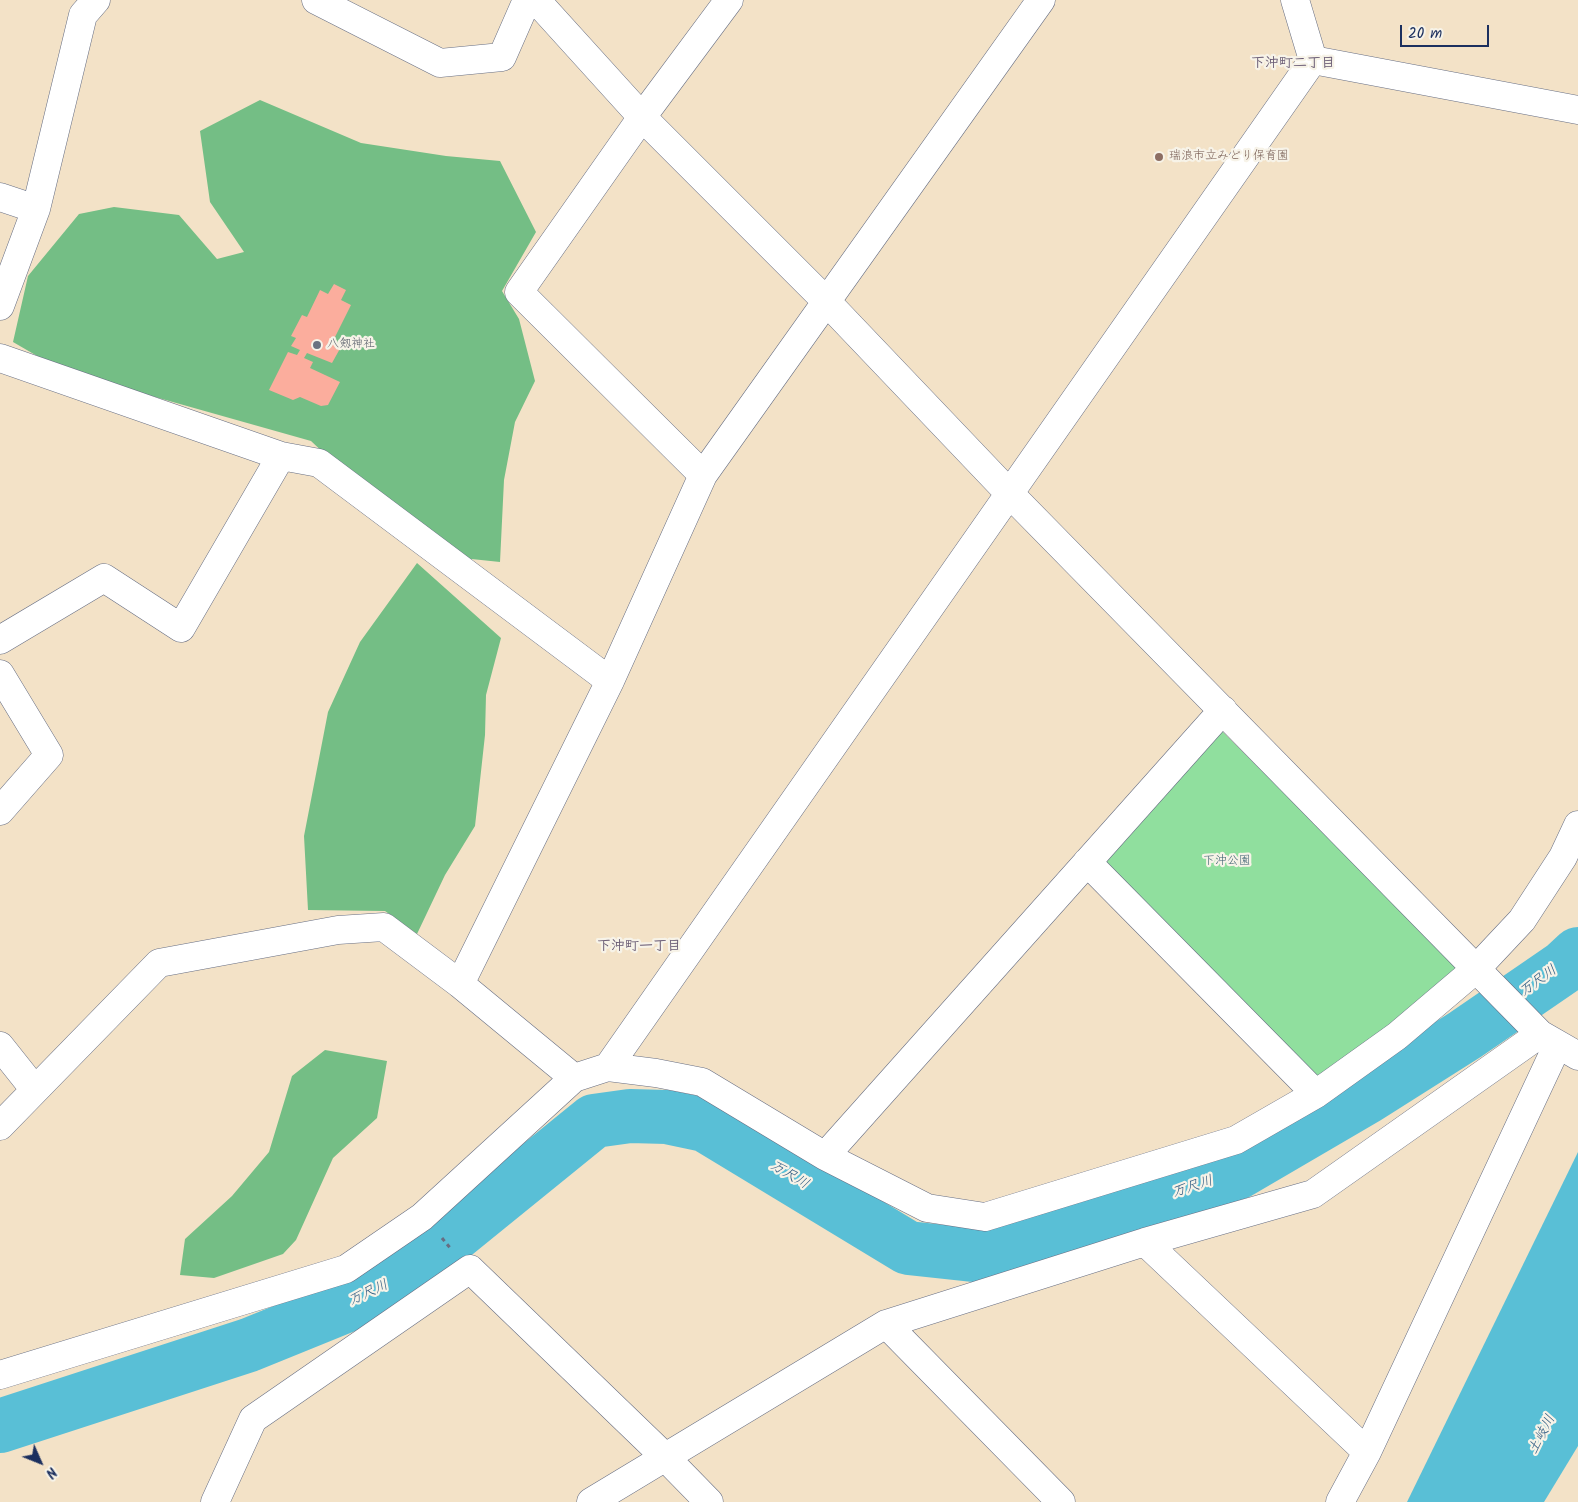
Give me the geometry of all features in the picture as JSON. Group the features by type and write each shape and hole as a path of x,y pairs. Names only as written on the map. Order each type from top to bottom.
{"street":[{"path":"0,306 36,209 83,15 96,0"},
{"path":"316,0 440,63 502,57 527,0"},
{"path":"536,0 642,117 826,301 1010,494 1476,969 1558,1045"},
{"path":"703,474 519,292 642,117 728,0"},
{"path":"460,984 610,681 703,474 1041,0"},
{"path":"1295,0 1314,60"},
{"path":"1314,60 1578,110"},
{"path":"608,1067 1314,60"},
{"path":"0,197 36,209"},
{"path":"0,358 281,456 319,463 610,681"},
{"path":"0,640 104,578 180,628 281,456"},
{"path":"0,674 50,755 0,811"},
{"path":"825,1156 1223,710"},
{"path":"0,1375 346,1269 422,1217 574,1078 608,1067 702,1082 825,1156 927,1208 985,1217 1236,1140 1316,1094 1397,1036 1476,969 1522,920 1563,857 1578,825"},
{"path":"1087,862 1316,1094"},
{"path":"0,1126 159,963 338,930 384,927 460,984 574,1078"},
{"path":"591,1502 886,1324 1145,1242 1312,1194 1558,1045"},
{"path":"1340,1502 1367,1452 1558,1045"},
{"path":"0,1046 35,1090"},
{"path":"1145,1242 1367,1452"},
{"path":"215,1502 253,1419 470,1269 665,1457 709,1502"},
{"path":"886,1324 1061,1502"}],"path":[{"path":"422,1217 470,1269"}],"green space":[{"path":"260,100 361,143 446,156 500,161 536,232 502,291 519,319 535,381 515,422 504,480 500,562 462,558 345,473 311,441 63,371 13,342 28,276 79,214 114,207 179,215 217,259 244,252 210,202 200,131"},
{"path":"417,563 501,638 486,695 485,735 475,826 445,875 417,934 385,911 308,910 304,836 328,712 360,642"},
{"name":"下沖公園","path":"1219,728 1461,971 1321,1081 1103,864"},
{"path":"325,1050 387,1061 377,1118 333,1158 296,1240 283,1254 214,1278 180,1275 185,1239 232,1196 269,1152 292,1076"}],"water":[{"name":"土岐川","path":"1578,1152 1578,1446 1544,1502 1407,1502"}],"building":[{"name":"八剱神社","path":"334,284 346,290 341,300 351,305 333,341 342,345 332,363 307,353 304,358 313,362 310,368 340,382 328,405 321,406 300,397 293,400 269,390 288,352 297,355 300,350 291,346 296,338 291,336 302,315 307,317 320,290 328,294"}],"waterway":[{"name":"万尺川","path":"0,1426 249,1345 387,1289 594,1121 630,1116 667,1117 705,1125 908,1248 973,1255 1093,1221 1237,1173 1367,1097 1465,1035 1564,967 1578,954"}],"place":[{"name":"瑞浪市立みどり保育園","path":"1159,157"},
{"name":"八剱神社","path":"317,345"}],"district":[{"name":"下沖町二丁目","path":"1293,65"},
{"name":"下沖町一丁目","path":"639,948"}]}
